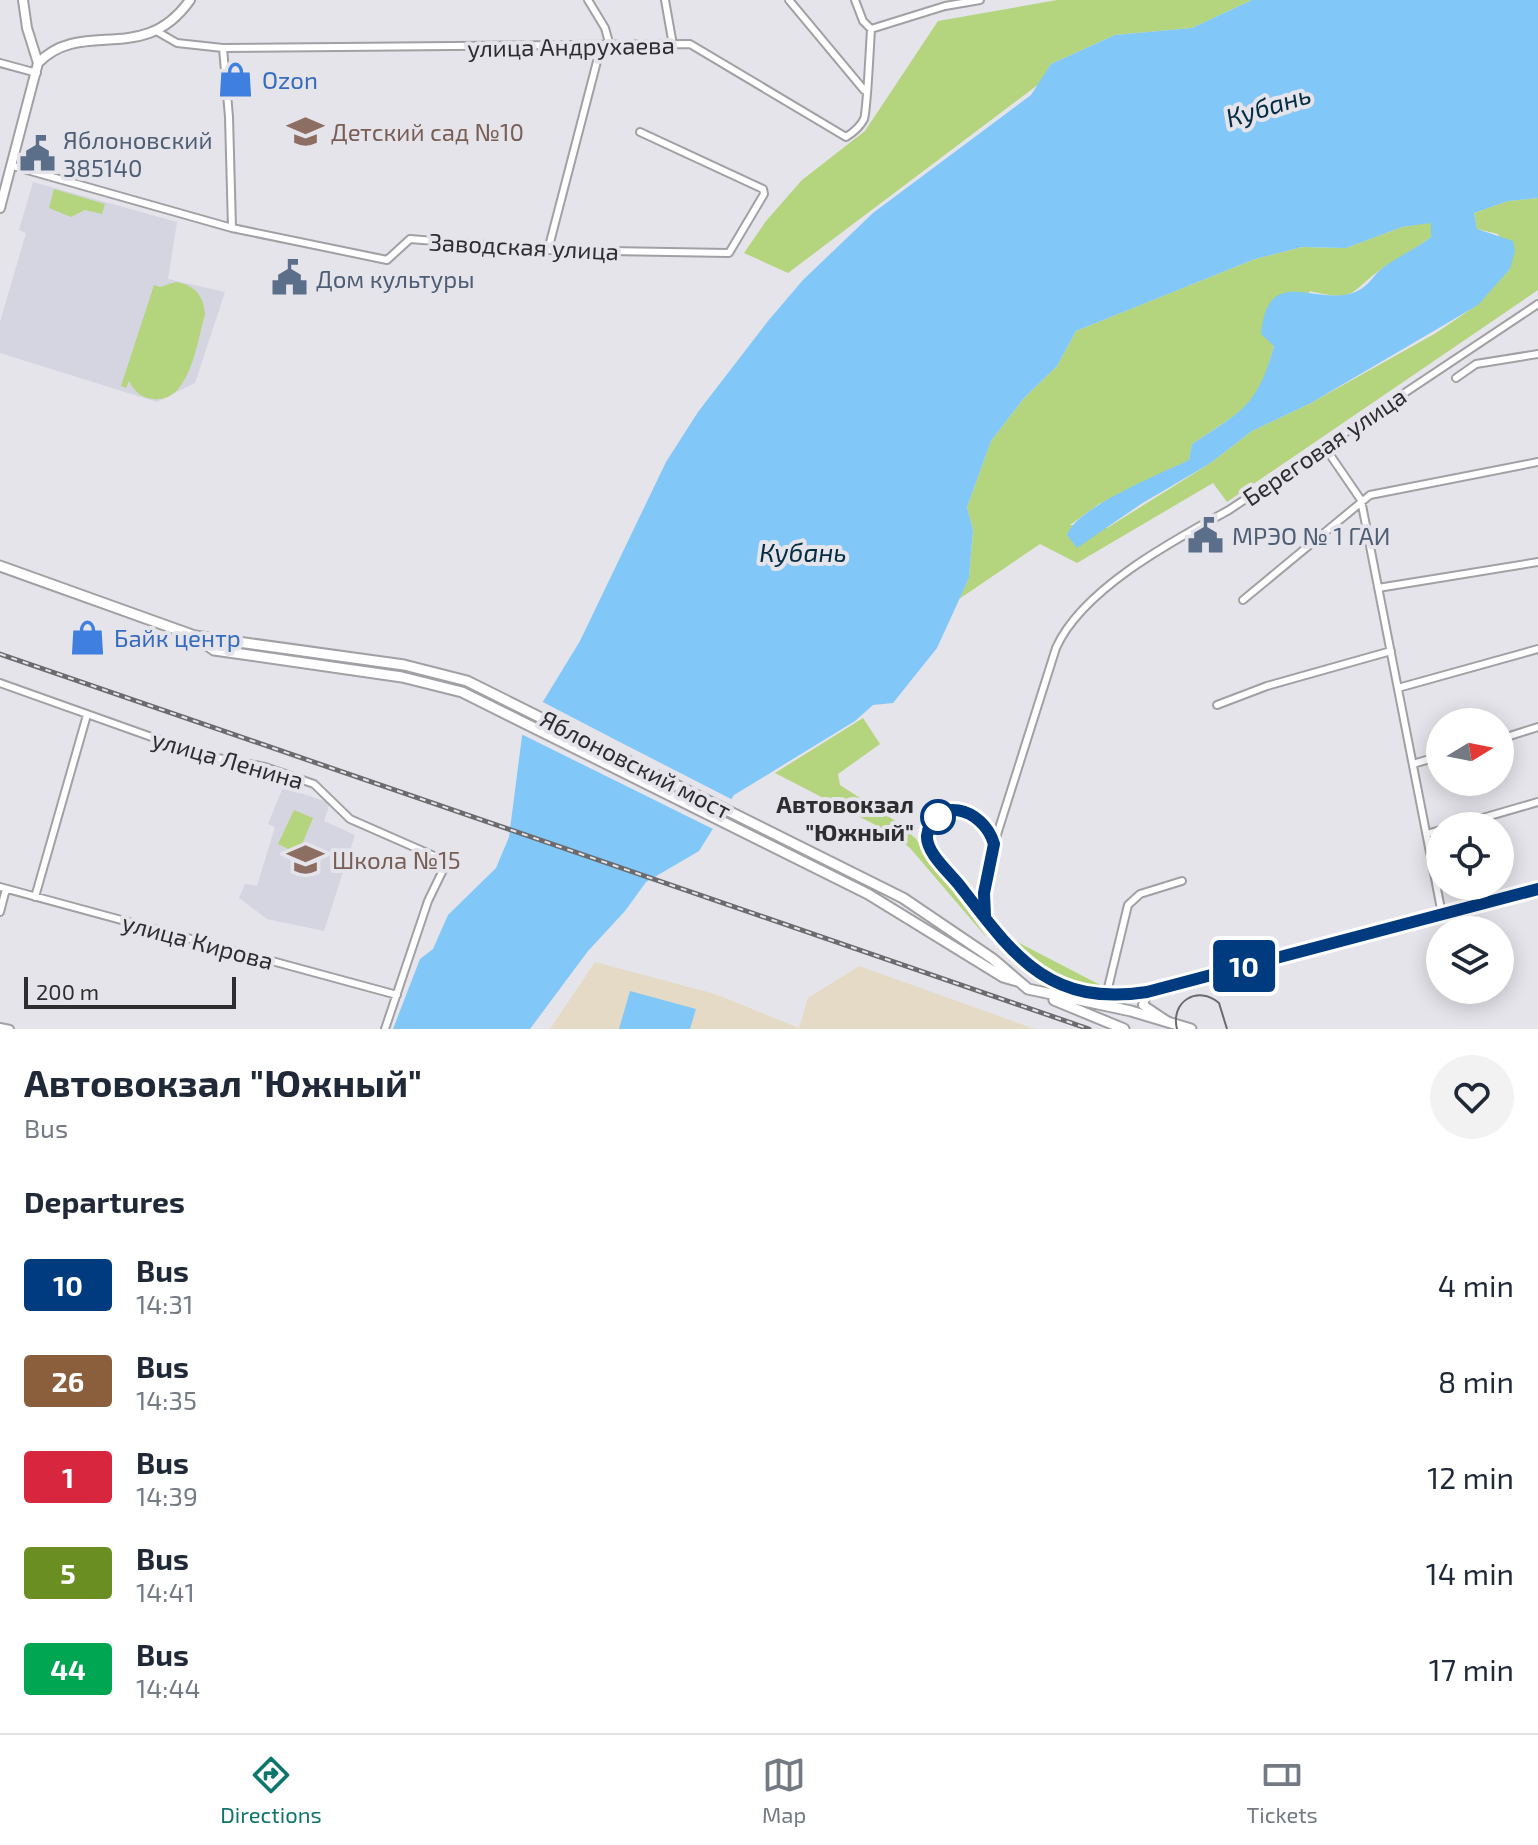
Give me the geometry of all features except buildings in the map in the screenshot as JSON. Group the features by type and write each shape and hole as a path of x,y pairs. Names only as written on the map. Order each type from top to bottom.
{"main road":[{"path":"23,0 38,68"},
{"path":"0,208 38,68 56,48 70,43 141,37 158,32 190,0"},
{"path":"0,566 195,636"},
{"name":"Яблоновский мост","path":"195,636 404,665 467,681 903,898 993,959 1017,981"},
{"name":"Яблоновский мост","path":"195,636 214,650 402,677 462,692 855,888 923,925 1003,977 1017,981"},
{"path":"1040,993 1122,996 1147,992 1538,889"},
{"path":"1017,981 1124,1029 1123,1019 1131,1011"},
{"path":"1147,992 1143,1005 1168,1021"},
{"path":"1040,993 1131,1011 1191,1029"},
{"path":"1107,1008 1122,996"},
{"path":"1107,1008 1108,1023"}],"street":[{"path":"548,250 606,46 605,28 588,0"},
{"path":"665,0 673,45"},
{"path":"789,0 864,91"},
{"path":"855,0 863,21 871,29 945,6 980,0"},
{"name":"улица Андрухаева","path":"158,32 177,43 223,48 690,44 846,137 856,130 866,116 864,91 871,29"},
{"path":"223,48 229,117 232,228"},
{"path":"0,63 38,68"},
{"name":"Заводская улица","path":"13,166 232,228 387,260 410,239 548,250 732,251 763,189 640,132"},
{"name":"Береговая улица","path":"988,925 986,886 994,844 1065,627 1115,583 1179,538 1229,510 1538,304"},
{"path":"1456,378 1476,364 1538,354"},
{"path":"1324,446 1361,500 1426,829"},
{"path":"1243,600 1370,495 1538,462"},
{"path":"1378,588 1538,562"},
{"path":"1398,688 1538,649"},
{"path":"1217,705 1267,686 1391,651"},
{"name":"улица Ленина","path":"0,683 202,755 265,767 314,784 350,819 441,859 443,870 428,901 397,995"},
{"path":"35,897 87,715"},
{"path":"1514,735 1538,727"},
{"path":"1413,764 1426,760"},
{"path":"1503,812 1538,802"},
{"path":"994,844 980,818 965,810 942,813 929,829 929,846 988,925 1032,968 1081,994"},
{"path":"1106,996 1128,905 1140,894 1182,881"},
{"path":"966,894 978,893 986,886"},
{"path":"0,912 3,888"},
{"name":"улица Кирова","path":"3,888 397,995"},
{"path":"1439,900 1442,914"},
{"path":"385,1029 397,995"},
{"path":"0,1027 10,1029"}],"shaded area":[{"path":"33,182 177,222 168,279 225,292 195,383 157,402 0,353 0,322 26,233 19,230"},
{"name":"Школа №15","path":"283,787 330,803 324,821 355,835 324,931 267,919 239,898 245,884 257,886 275,827 268,824"},
{"path":"595,962 715,994 799,1028 808,998 859,966 1035,1029 550,1029"}],"green space":[{"path":"1057,0 1252,0 1192,28 1115,35 1051,64 1039,84 788,273 744,253 766,221 802,180 865,131 938,21"},
{"path":"54,189 105,204 102,214 85,210 71,217 49,208"},
{"path":"1538,198 1538,290 1227,502 1213,483 1077,563 1040,544 959,599 969,578 973,530 967,507 991,441 1024,398 1057,366 1076,331 1255,259 1302,247 1346,248 1402,227 1431,222 1431,237 1383,268 1352,293 1337,296 1310,291 1274,346 1265,377 1249,406 1192,444 1189,460 1099,504 1070,525 1107,528 1209,464 1252,431 1311,403 1436,333 1477,305 1510,269 1498,234 1477,229 1474,213 1508,201"},
{"path":"176,282 197,292 205,315 184,381 176,392 166,398 153,399 138,393 129,381 126,388 121,386 154,285 160,287"},
{"path":"863,718 880,744 838,774 840,785 900,824 916,839 987,938 910,848 891,833 775,773"},
{"path":"294,810 313,818 298,854 278,844"},
{"path":"1004,935 1104,987 1096,991 1044,969 1019,953"}],"water":[{"name":"Кубань","path":"1252,0 1538,0 1538,198 1508,201 1474,213 1477,229 1513,241 1515,251 1510,269 1478,305 1311,403 1252,431 1209,464 1141,504 1077,548 1067,535 1073,525 1121,492 1189,460 1192,444 1235,415 1254,395 1274,346 1261,334 1266,311 1274,298 1299,292 1346,295 1361,289 1385,266 1431,237 1431,223 1402,227 1346,248 1302,247 1255,259 1076,331 1057,366 1024,398 991,441 967,507 973,530 969,578 937,648 893,703 873,705 855,721 734,795 699,851 646,882 625,911 588,951 530,1029 393,1029 420,959 433,949 448,915 496,868 509,837 522,736 580,641 666,462 698,412 768,321 803,280 873,213 1031,95 1051,64 1115,35 1192,28"},
{"path":"630,991 696,1009 690,1029 619,1029"}],"pier":[{"path":"539,700 735,801 715,830 519,733"}],"tram line":[{"path":"1177,1029 1178,1011 1182,1004 1195,996 1211,998 1219,1003 1227,1029"}],"railway":[{"path":"0,654 1089,1029"}],"bus line":[{"name":"10","path":"985,916 984,893 994,844 992,837 987,826 972,813 958,810 942,813 929,829 929,846 988,925 1011,951 1032,968 1081,994 1122,996 1147,992 1538,889"}],"place":[{"name":"Ozon","path":"236,79"},
{"name":"Детский сад №10","path":"305,131"},
{"name":"Яблоновский 385140","path":"37,153"},
{"name":"Дом культуры","path":"290,278"},
{"name":"МРЭО № 1 ГАИ","path":"1206,535"},
{"name":"Байк центр","path":"88,637"},
{"name":"Автовокзал \"Южный\"","path":"938,817"},
{"name":"Школа №15","path":"306,859"}]}
